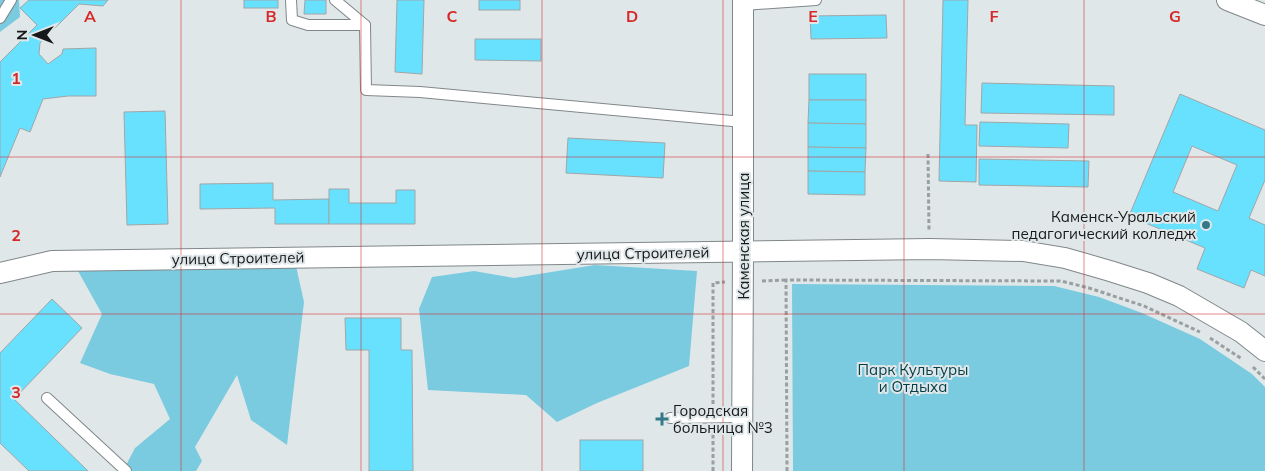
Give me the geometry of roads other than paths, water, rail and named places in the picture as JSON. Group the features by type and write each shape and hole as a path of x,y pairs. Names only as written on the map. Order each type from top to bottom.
{"street":[{"path":"1227,0 1265,16"},
{"name":"Каменская улица","path":"742,471 744,252 743,3"},
{"name":"улица Строителей","path":"0,273 52,261 930,249 1023,251 1065,258 1148,283 1179,296 1241,332 1265,351"}],"lane":[{"path":"0,18 11,0"},
{"path":"291,0 292,20 308,26 365,25"},
{"path":"335,0 365,25 366,90 420,92 744,122"},
{"path":"743,3 816,0"},
{"path":"47,398 126,471"},
{"path":"670,418 741,417"}],"place":[{"name":"Каменск-Уральский педагогический колледж","path":"1206,225"},
{"name":"Городская больница №3","path":"662,419"}],"park label":[{"name":"Парк Культуры и Отдыха","path":"913,378"}]}
